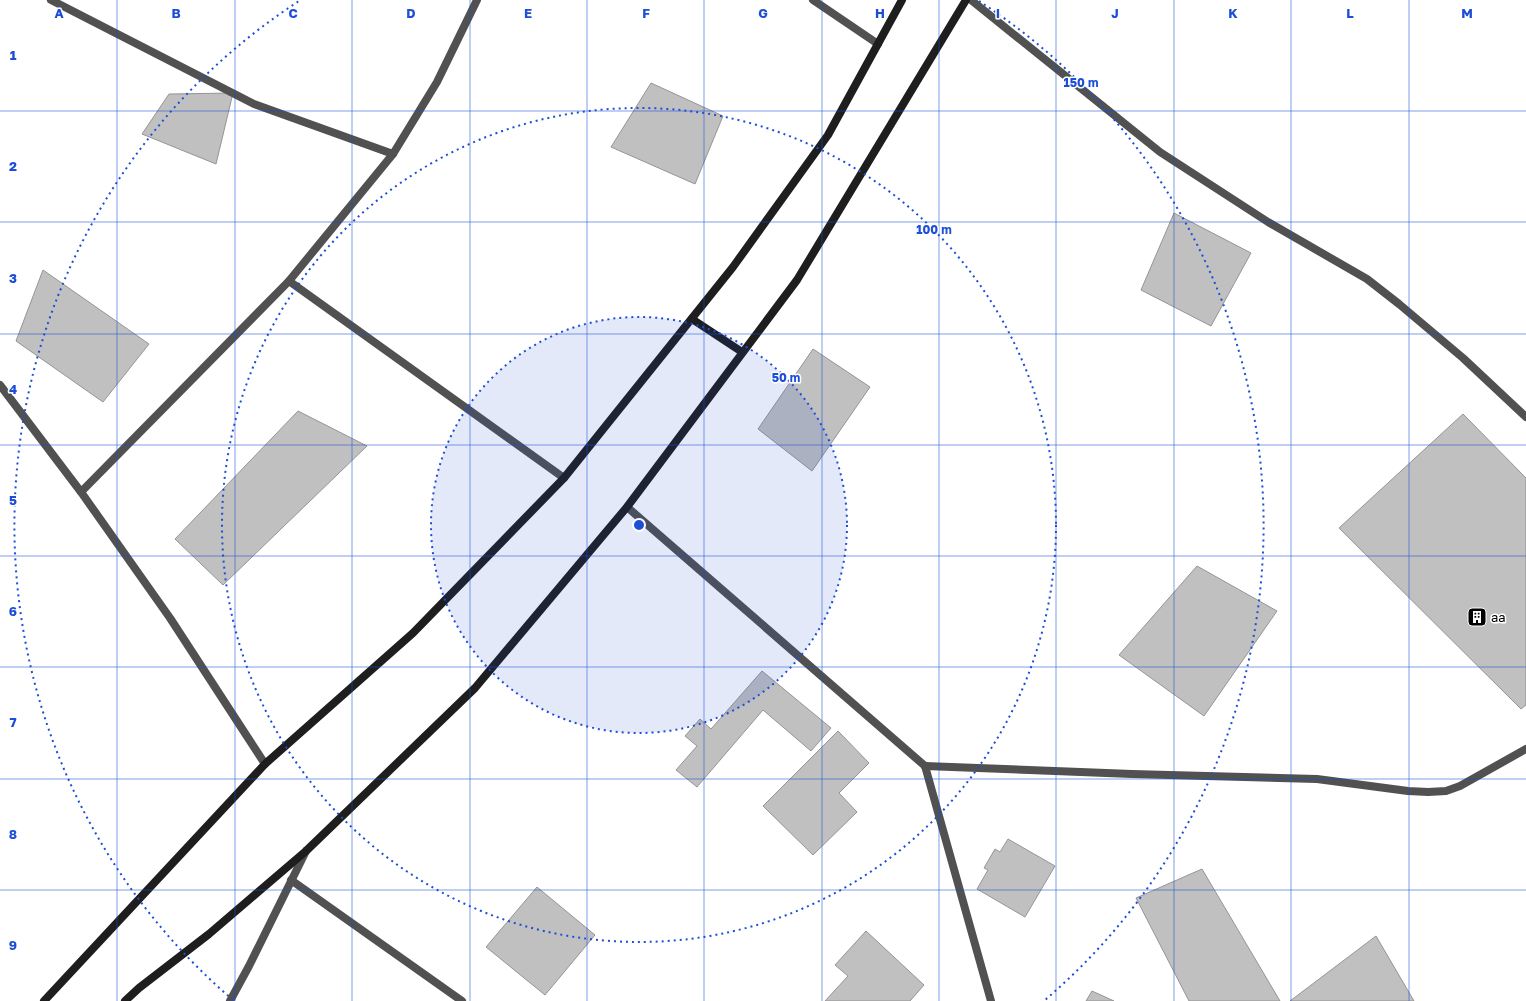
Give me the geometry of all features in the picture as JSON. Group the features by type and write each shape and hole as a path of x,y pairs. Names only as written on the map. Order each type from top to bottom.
{"main road":[{"path":"44,1001 265,764 414,633 564,478 733,268 828,135 902,0"},
{"path":"125,1001 139,988 209,934 306,852 475,688 627,507 797,280 966,0"},
{"path":"692,319 742,352"}],"street":[{"path":"51,0 254,104 393,154"},
{"path":"82,492 289,281 393,154 437,82 477,0"},
{"path":"813,0 878,44"},
{"path":"971,0 1160,152 1268,222 1367,279 1463,358 1526,417"},
{"path":"289,281 564,478"},
{"path":"0,385 82,492 170,618 265,764"},
{"path":"627,507 925,766 991,1001"},
{"path":"925,766 1317,779 1428,792 1446,791 1460,786 1526,749"},
{"path":"230,1001 306,852"},
{"path":"291,880 462,1001"}],"building":[{"path":"651,83 723,116 695,184 611,147"},
{"path":"233,93 216,164 142,134 169,94"},
{"path":"1174,213 1251,253 1211,326 1141,290"},
{"path":"43,270 149,344 103,402 16,341"},
{"path":"813,349 870,387 812,471 758,429"},
{"path":"298,411 367,446 223,585 175,539"},
{"name":"aa","path":"1463,414 1526,478 1526,705 1521,709 1339,528"},
{"path":"1197,566 1277,611 1204,716 1119,655"},
{"path":"762,671 831,728 811,751 763,710 697,787 676,770 697,746 685,736 700,719 711,729"},
{"path":"838,731 869,763 839,793 857,812 813,855 763,806"},
{"path":"1008,839 1055,866 1025,917 977,889 988,870 984,868 995,849 1000,852"},
{"path":"1202,869 1280,1001 1189,1001 1136,898"},
{"path":"537,887 595,935 545,995 486,947"},
{"path":"866,931 924,985 910,1001 825,1001 848,976 835,965"},
{"path":"1376,936 1414,1001 1290,1001"},
{"path":"1092,991 1114,1001 1086,1001"}],"place":[{"name":"aa","path":"1477,617"}]}
